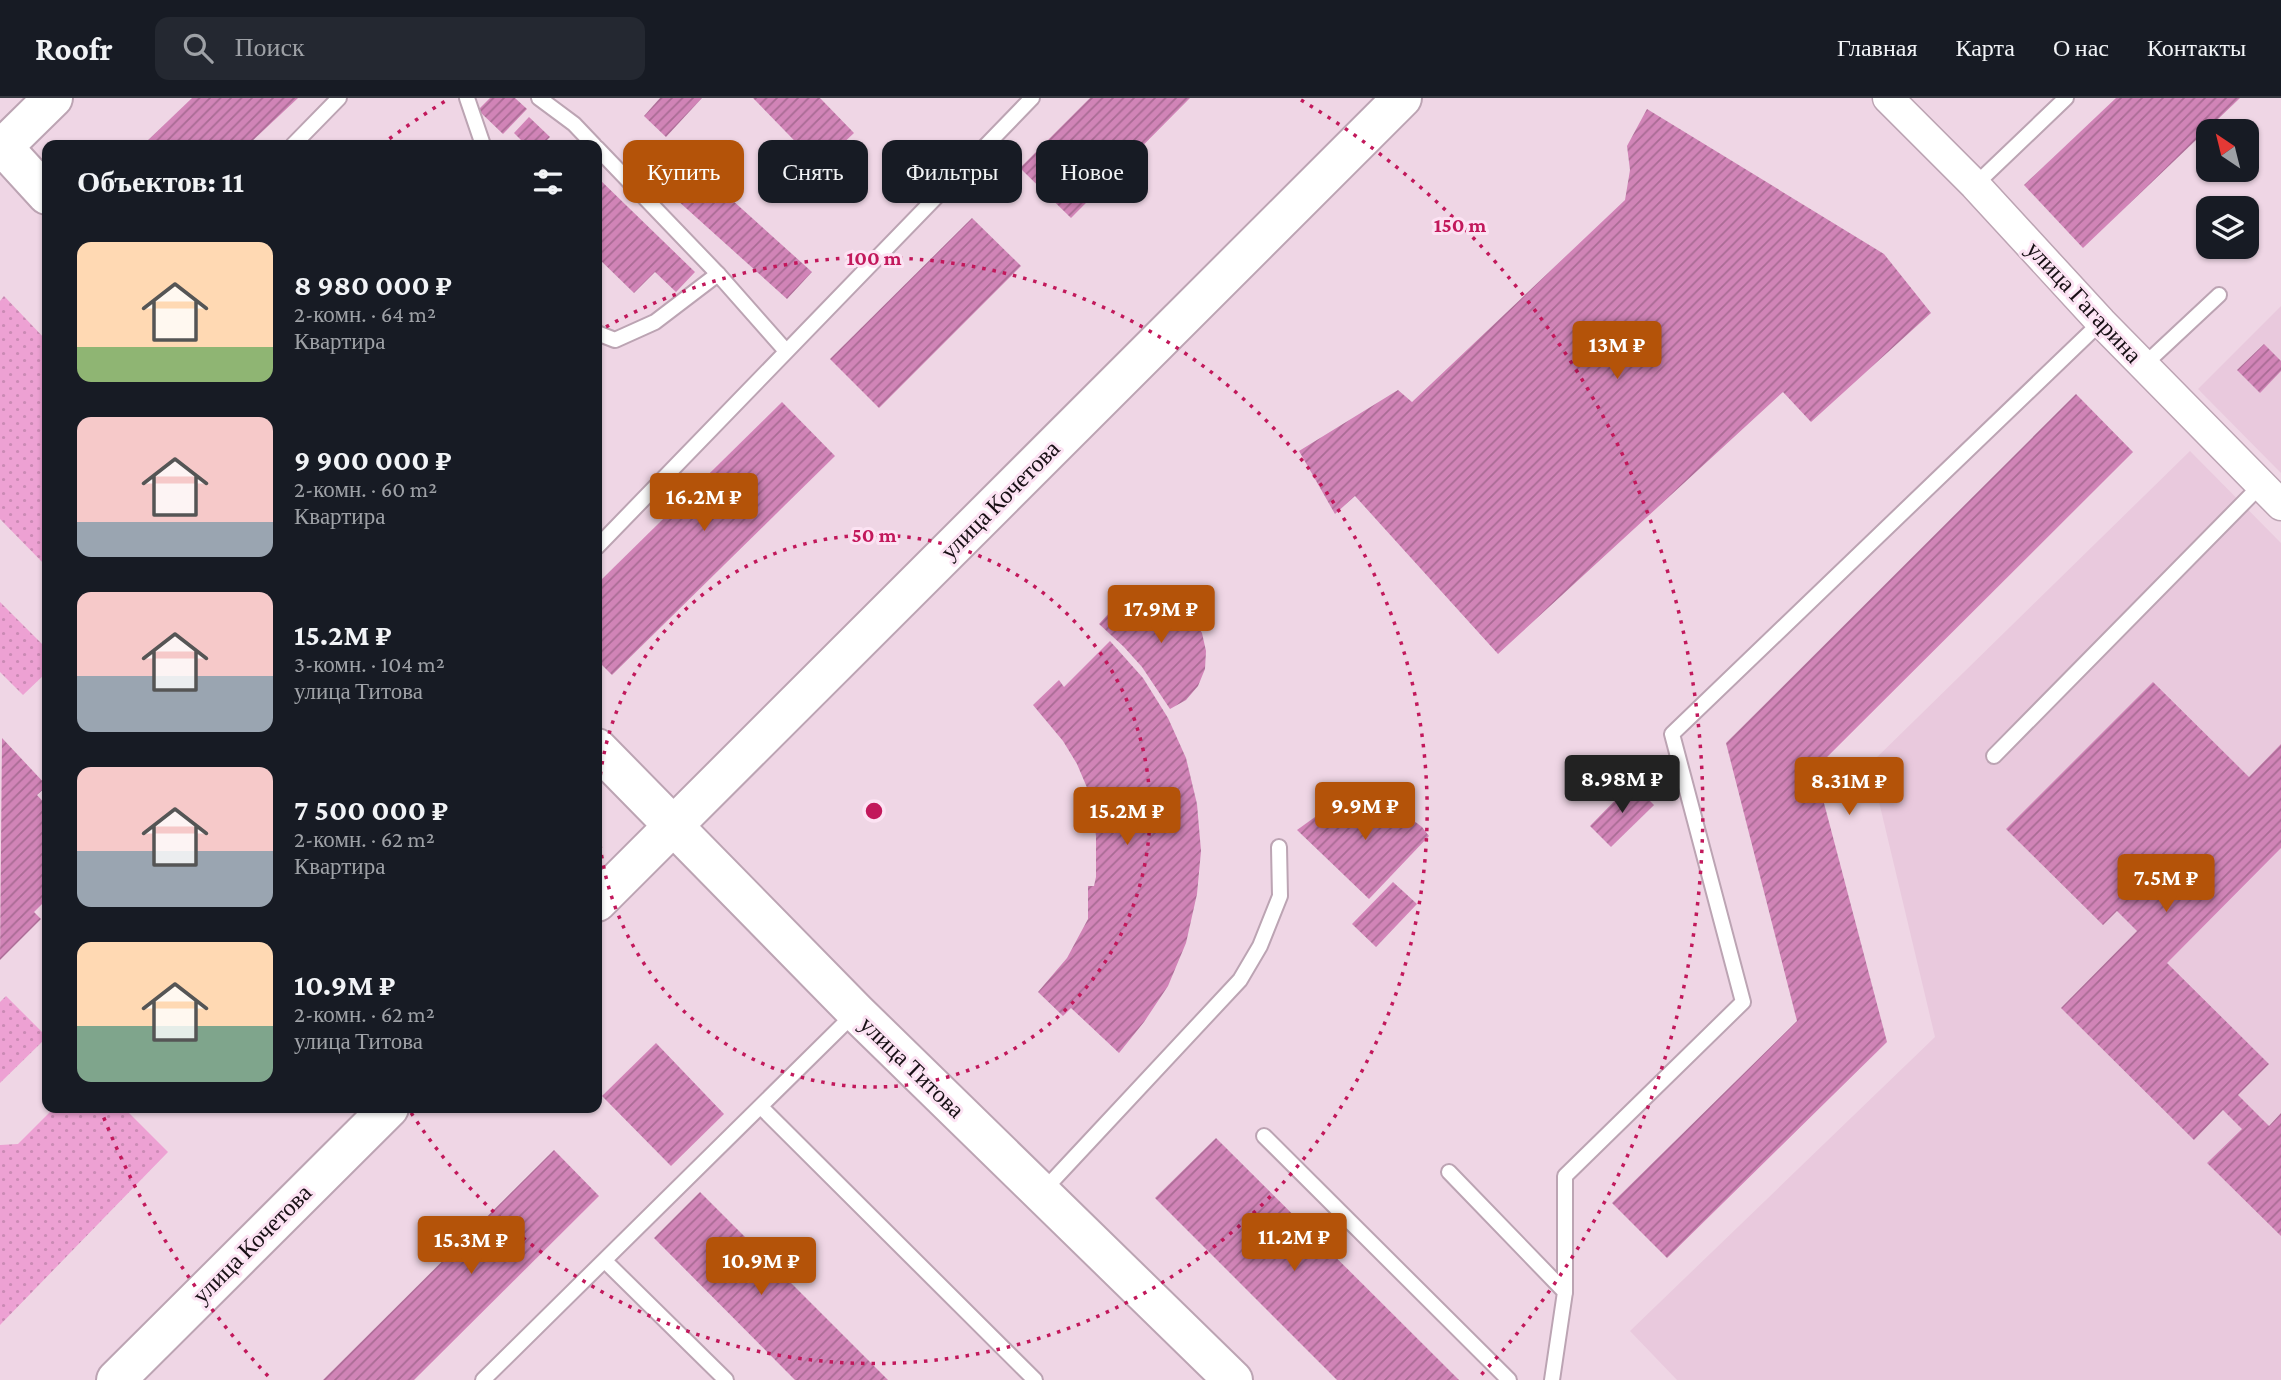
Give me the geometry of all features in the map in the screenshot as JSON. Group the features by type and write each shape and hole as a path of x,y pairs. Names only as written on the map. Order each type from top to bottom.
{"main road":[{"path":"42,190 1,147 54,98"},
{"name":"улица Кочетова","path":"602,897 1402,98"},
{"name":"улица Титова","path":"602,753 856,1012 1233,1380"},
{"name":"улица Кочетова","path":"116,1380 384,1113"}],"street":[{"name":"улица Гагарина","path":"1888,98 1975,185 2101,322 2271,495"}],"lane":[{"path":"298,140 339,98"},
{"path":"467,98 481,140"},
{"path":"540,98 590,140"},
{"path":"602,542 1032,98"},
{"path":"1975,185 2066,98"},
{"path":"602,152 718,274 786,351"},
{"path":"602,335 615,340 655,322 718,274"},
{"path":"2144,365 2219,295"},
{"path":"1552,1380 1566,1292 1565,1176 1744,1002 1672,734 2101,322"},
{"path":"1994,756 2271,495"},
{"path":"1042,1192 1240,980 1260,946 1280,896 1279,847"},
{"path":"483,1380 856,1012"},
{"path":"761,1107 1035,1380"},
{"path":"1265,1136 1509,1380"},
{"path":"1449,1172 1566,1292"},
{"path":"606,1261 726,1380"}],"shaded area":[{"path":"4,296 42,336 42,562 0,519 0,301"},
{"path":"2281,306 2281,473 2198,389"},
{"path":"2190,451 2281,543 2281,1380 1677,1380 1630,1331 1935,1037 1870,764"},
{"path":"0,602 42,644 42,677 23,695 0,672"},
{"path":"6,996 42,1032 42,1042 0,1083 0,1002"},
{"path":"49,1113 129,1113 168,1152 0,1325 0,1145 18,1144"}],"building":[{"path":"192,98 298,98 253,140 148,140"},
{"path":"490,98 515,98 527,109 503,134 478,110"},
{"path":"660,98 702,98 666,137 644,116"},
{"path":"753,98 820,98 854,133 847,140 794,140"},
{"path":"1090,98 1190,98 1148,140 1048,140"},
{"path":"2116,98 2240,98 2218,119 2196,119 2196,140 2083,248 2024,185"},
{"path":"1647,109 1884,254 1931,313 1811,422 1783,392 1498,654 1355,496 1335,514 1299,451 1398,390 1412,402 1625,200 1630,170 1627,146"},
{"path":"529,117 550,137 547,140 521,140 514,133"},
{"path":"1036,152 1036,184 1022,170 1022,166"},
{"path":"602,182 695,272 676,292 655,272 634,293 602,262"},
{"path":"680,203 735,203 812,272 787,299"},
{"path":"1056,203 1086,203 1071,218"},
{"path":"972,218 1021,266 879,408 830,359"},
{"path":"2264,344 2281,361 2281,371 2260,393 2237,370"},
{"path":"2076,394 2133,452 1815,769 1887,1042 1667,1258 1612,1203 1797,1021 1726,743"},
{"path":"782,402 835,456 612,675 602,665 602,579"},
{"path":"1144,597 1162,599 1179,606 1193,618 1202,633 1206,651 1205,669 1198,686 1186,700 1170,709 1142,667 1099,624 1111,611 1126,601"},
{"path":"1110,641 1143,678 1168,718 1186,758 1197,804 1201,851 1197,894 1186,943 1168,986 1119,1053 1071,1008 1063,1016 1038,992 1067,958 1088,919 1088,886 1094,886 1096,877 1096,836 1091,797 1077,764 1063,741 1033,705 1059,680 1064,687"},
{"path":"2153,682 2249,777 2281,744 2281,848 2167,963 2269,1064 2238,1095 2269,1126 2281,1113 2281,1236 2207,1163 2242,1129 2223,1110 2194,1140 2061,1008 2137,931 2117,911 2103,925 2006,829"},
{"path":"2,738 42,781 42,790 37,795 42,800 42,904 34,912 41,919 0,960"},
{"path":"1632,783 1654,805 1611,847 1590,826"},
{"path":"1364,802 1405,814 1429,836 1369,899 1297,830 1322,812"},
{"path":"1393,882 1417,904 1376,947 1352,924"},
{"path":"656,1043 724,1114 671,1166 602,1096"},
{"path":"1216,1138 1459,1380 1337,1380 1155,1198"},
{"path":"554,1150 599,1196 414,1380 323,1380"},
{"path":"700,1192 888,1380 795,1380 654,1238"}]}
